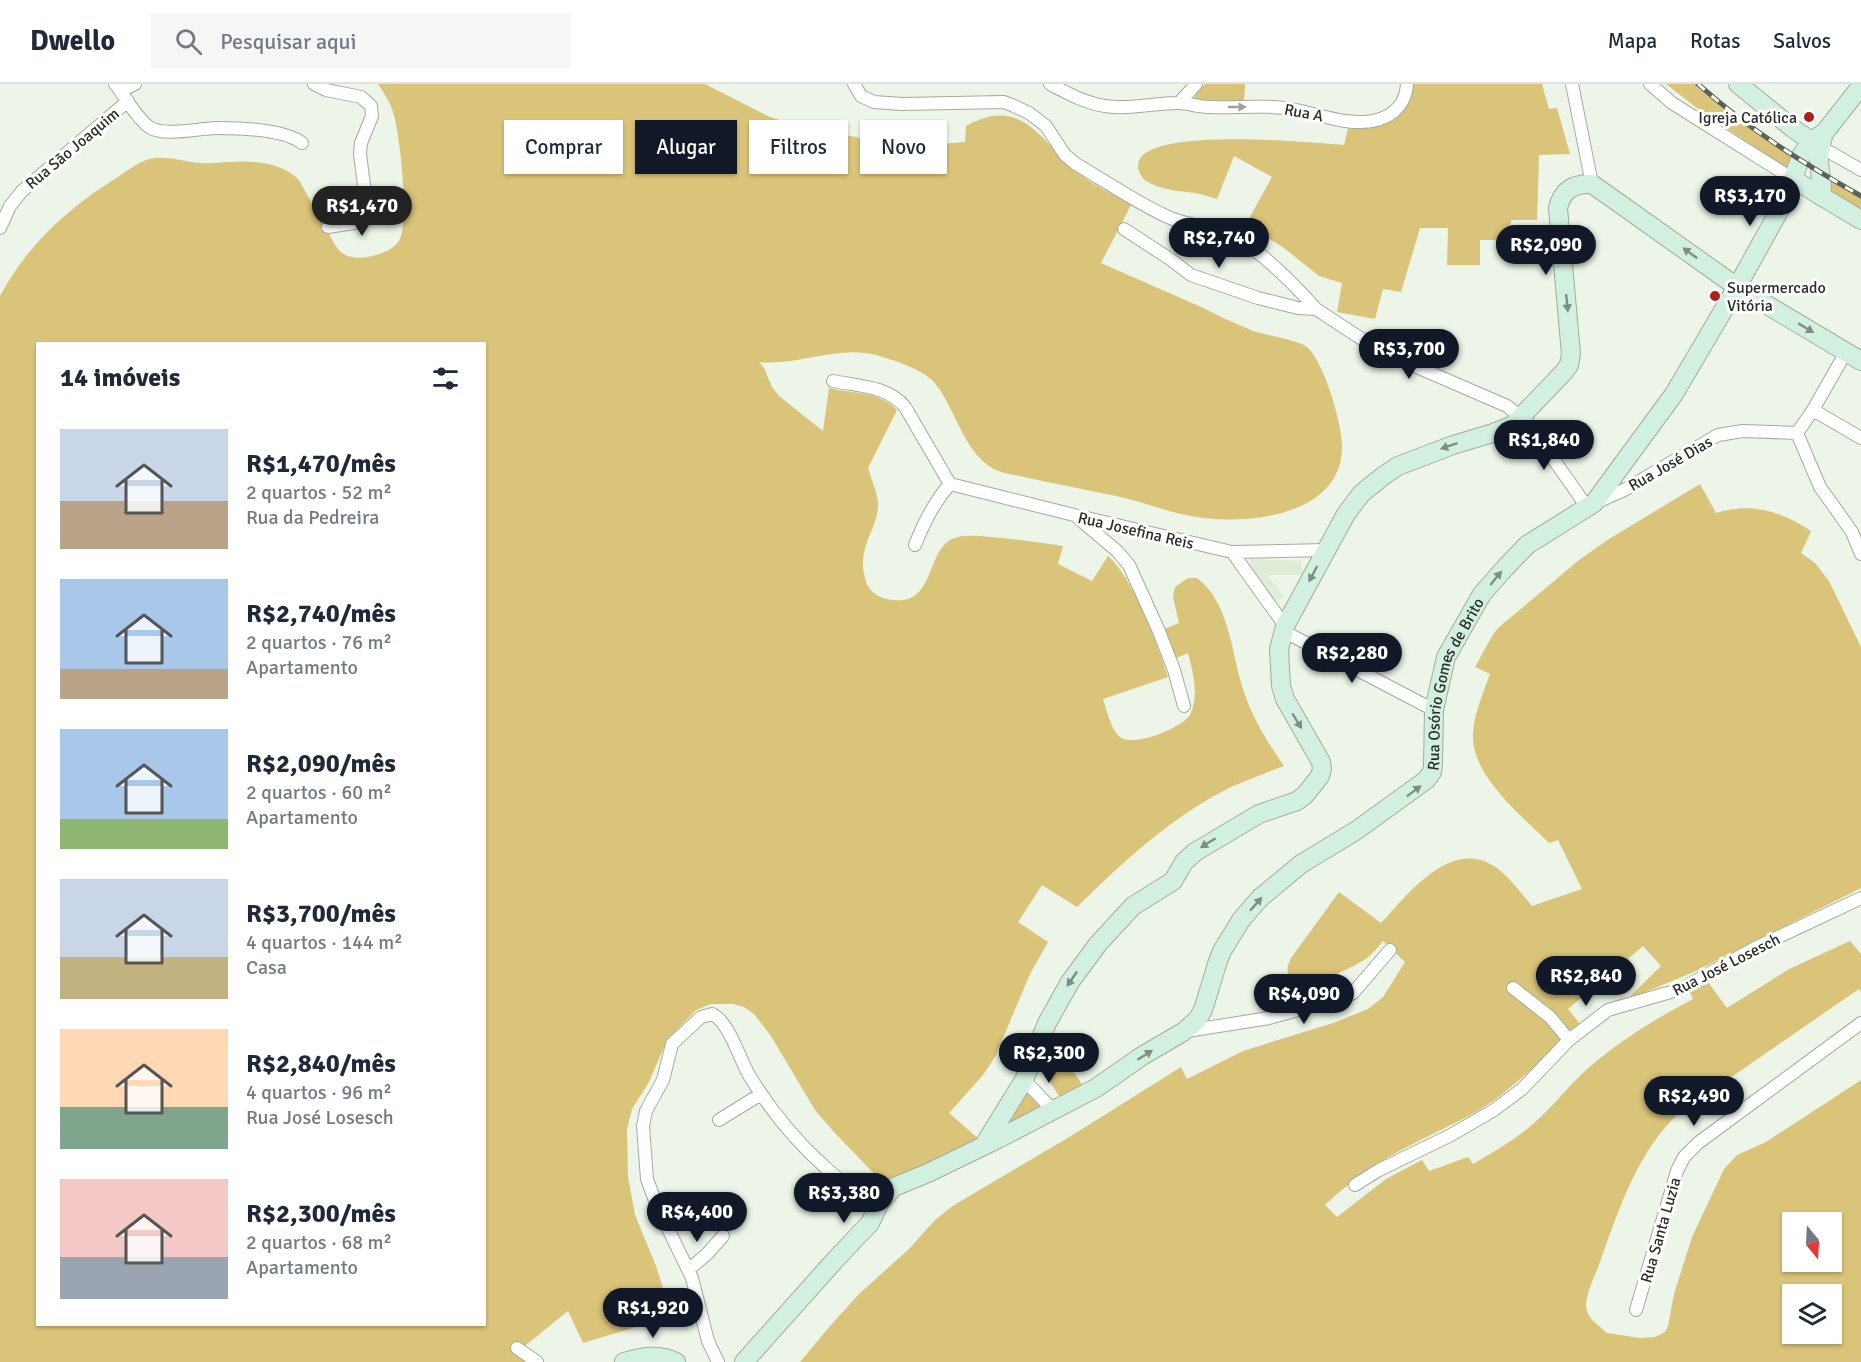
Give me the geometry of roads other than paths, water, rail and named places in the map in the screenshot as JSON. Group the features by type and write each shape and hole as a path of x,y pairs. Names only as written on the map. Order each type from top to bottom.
{"street":[{"name":"Rua São Joaquim","path":"0,228 10,206 22,191 121,92 135,84"},
{"path":"314,84 326,90 361,97 371,106 372,116 361,143 360,154 368,215 360,222 328,227"},
{"path":"854,84 861,96 874,102 902,104 1004,102 1022,109 1046,126 1065,155 1076,164 1168,217 1238,239 1289,280 1316,309 1380,351 1507,406 1522,417 1590,505"},
{"name":"Rua A","path":"1050,84 1088,102 1103,106 1121,108 1179,103 1206,107 1286,108 1367,122 1383,118 1398,108 1404,98 1407,84"},
{"path":"1179,103 1196,84"},
{"path":"1572,84 1592,184"},
{"path":"1650,84 1672,103 1861,220"},
{"path":"1738,84 1861,170"},
{"name":"Rua Osório Gomes de Brito","path":"744,1362 867,1227 889,1191 898,1184 928,1173 1096,1088 1142,1056 1183,1032 1197,1020 1203,1010 1222,951 1241,920 1260,898 1301,864 1357,830 1426,780 1432,772 1434,710 1446,657 1482,594 1503,568 1527,545 1590,505 1674,394 1784,202 1799,160 1819,140 1861,86"},
{"path":"121,92 150,128 161,132 218,128 252,130 290,137 302,143"},
{"path":"1819,140 1818,163 1822,197"},
{"path":"984,1145 1023,1080 1047,1023 1070,982 1098,944 1128,910 1143,898 1173,881 1184,862 1195,852 1259,814 1297,801 1313,788 1320,776 1321,762 1295,719 1281,686 1279,649 1284,629 1346,514 1361,494 1398,466 1504,430 1522,417 1569,365 1571,354 1558,208 1561,198 1576,184 1592,184 1737,287 1853,356 1797,433 1820,487 1852,532 1861,554"},
{"path":"1124,229 1191,275 1258,298 1298,308 1316,309"},
{"path":"833,381 887,392 897,398 905,407 950,484 926,518 915,545"},
{"path":"1813,410 1861,438"},
{"name":"Rua José Dias","path":"1590,505 1626,489 1718,435 1743,431 1797,433"},
{"name":"Rua Josefina Reis","path":"950,484 1232,552 1326,550"},
{"path":"1074,515 1117,551 1129,565 1158,628 1174,670 1184,706"},
{"path":"1232,552 1284,629 1434,710"},
{"name":"Rua José Losesch","path":"1355,1185 1386,1166 1461,1130 1494,1110 1530,1081 1569,1040 1608,1010 1681,989 1753,949 1861,898"},
{"path":"1183,1032 1263,1019 1345,997 1353,993 1390,951"},
{"path":"1512,988 1550,1017 1569,1040"},
{"path":"718,1362 708,1341 697,1295 688,1270 657,1206 646,1174 643,1118 663,1080 672,1044 701,1017 710,1014 719,1018 743,1066 761,1094 798,1139 827,1169 876,1209"},
{"name":"Rua Santa Luzia","path":"1636,1310 1677,1172 1684,1157 1698,1143 1861,1023"},
{"path":"1023,1080 1053,1110"},
{"path":"719,1120 761,1094"},
{"path":"688,1270 723,1236"},
{"path":"517,1348 537,1362"},
{"path":"624,1362 648,1357 662,1357 676,1362"}],"railway":[{"path":"1698,84 1736,116 1776,144 1861,196"}],"place":[{"name":"Igreja Católica","path":"1809,117"},
{"name":"Supermercado Vitória","path":"1715,296"}]}
